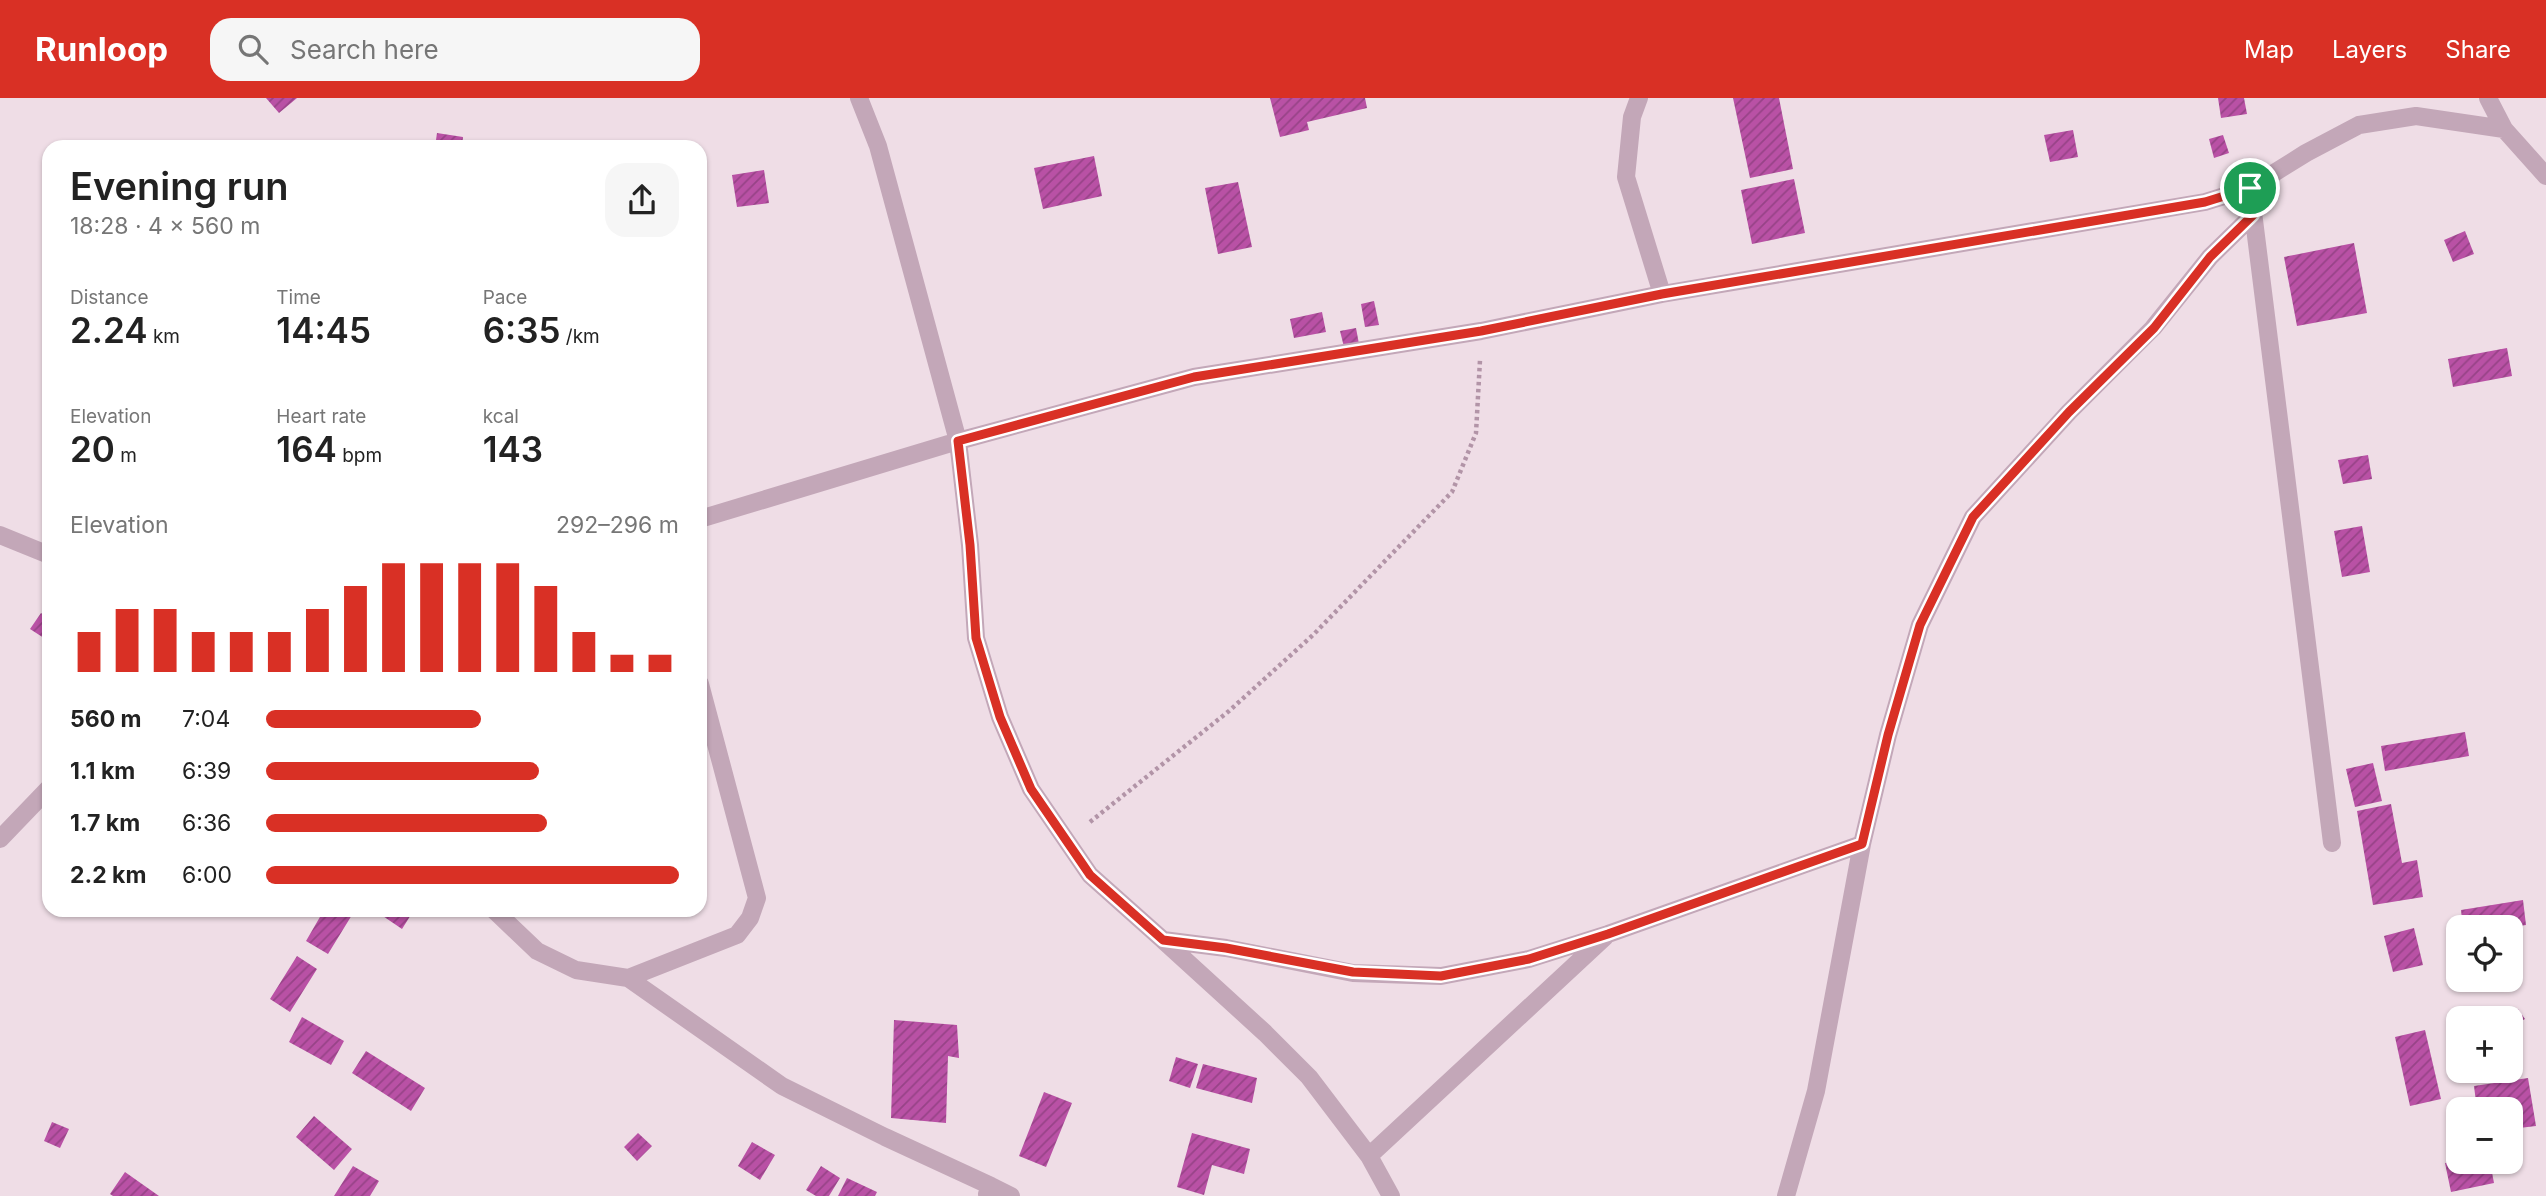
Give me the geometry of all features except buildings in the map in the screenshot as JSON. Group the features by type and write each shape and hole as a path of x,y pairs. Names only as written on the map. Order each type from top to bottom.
{"street":[{"path":"859,98 878,146 958,441 970,545 976,638 1000,717 1031,789 1090,875 1265,1033 1309,1077 1368,1156 1391,1196"},
{"path":"1639,98 1632,117 1626,177 1662,294"},
{"path":"2488,98 2504,129 2546,176"},
{"path":"707,517 958,441 1194,377 1481,331 1662,294 2205,202 2250,188 2358,125 2416,116 2504,129"},
{"path":"2250,188 2332,843"},
{"path":"1786,1196 1816,1091 1862,844 1888,735 1920,625 1973,517 2069,412 2154,328 2210,257 2253,215"},
{"path":"0,535 42,552"},
{"path":"628,978 737,935 750,918 757,898 707,710"},
{"path":"0,839 42,795"},
{"path":"1163,940 1226,948 1353,972 1441,976 1529,959 1608,934 1862,844"},
{"path":"501,917 537,951 576,970 628,978 782,1086 988,1191 1011,1196"},
{"path":"1368,1156 1608,934"}],"path":[{"path":"1066,840 1229,711 1313,635 1452,492 1476,433 1481,331"}],"route":[{"path":"2250,188 2253,215 2210,257 2154,328 2069,412 1973,517 1920,625 1888,735 1862,844 1608,934 1529,959 1441,976 1353,972 1226,948 1163,940 1090,875 1031,789 1000,717 976,638 970,545 958,441 1194,377 1481,331 1662,294 2205,202 2250,188"}]}
